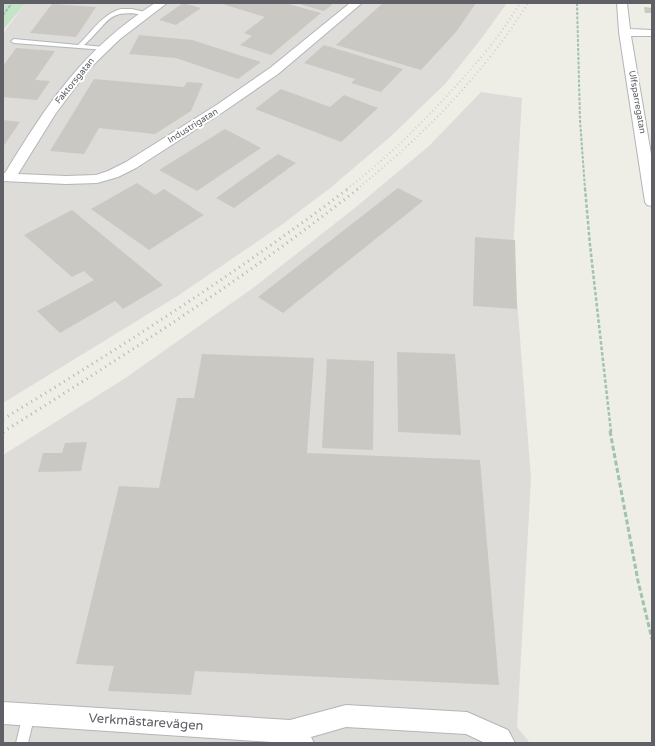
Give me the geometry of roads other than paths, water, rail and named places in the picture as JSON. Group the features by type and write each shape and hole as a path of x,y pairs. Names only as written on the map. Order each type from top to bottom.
{"street":[{"name":"Faktorsgatan","path":"6,177 75,78 103,49 146,13 162,3"},
{"name":"Industrigatan","path":"6,177 66,180 97,178 113,174 131,165 222,107 274,71 357,3"},
{"name":"Ulfsparregatan","path":"622,3 625,32 648,140 652,202"},
{"path":"625,32 652,33"},
{"name":"Verkmästarevägen","path":"3,713 296,737 346,716 467,723 500,738 503,743"}],"lane":[{"path":"80,46 92,36 106,17 116,12 134,10 146,13"},
{"path":"14,40 103,49"},
{"path":"22,743 29,714"}],"railway":[{"path":"347,189 396,147 442,101 484,54 503,30 520,3"},
{"path":"357,189 405,148 472,80 492,55 528,3"},
{"path":"3,419 179,308 265,249 349,188"},
{"path":"5,431 3,432 184,315 273,253 359,188"}]}
